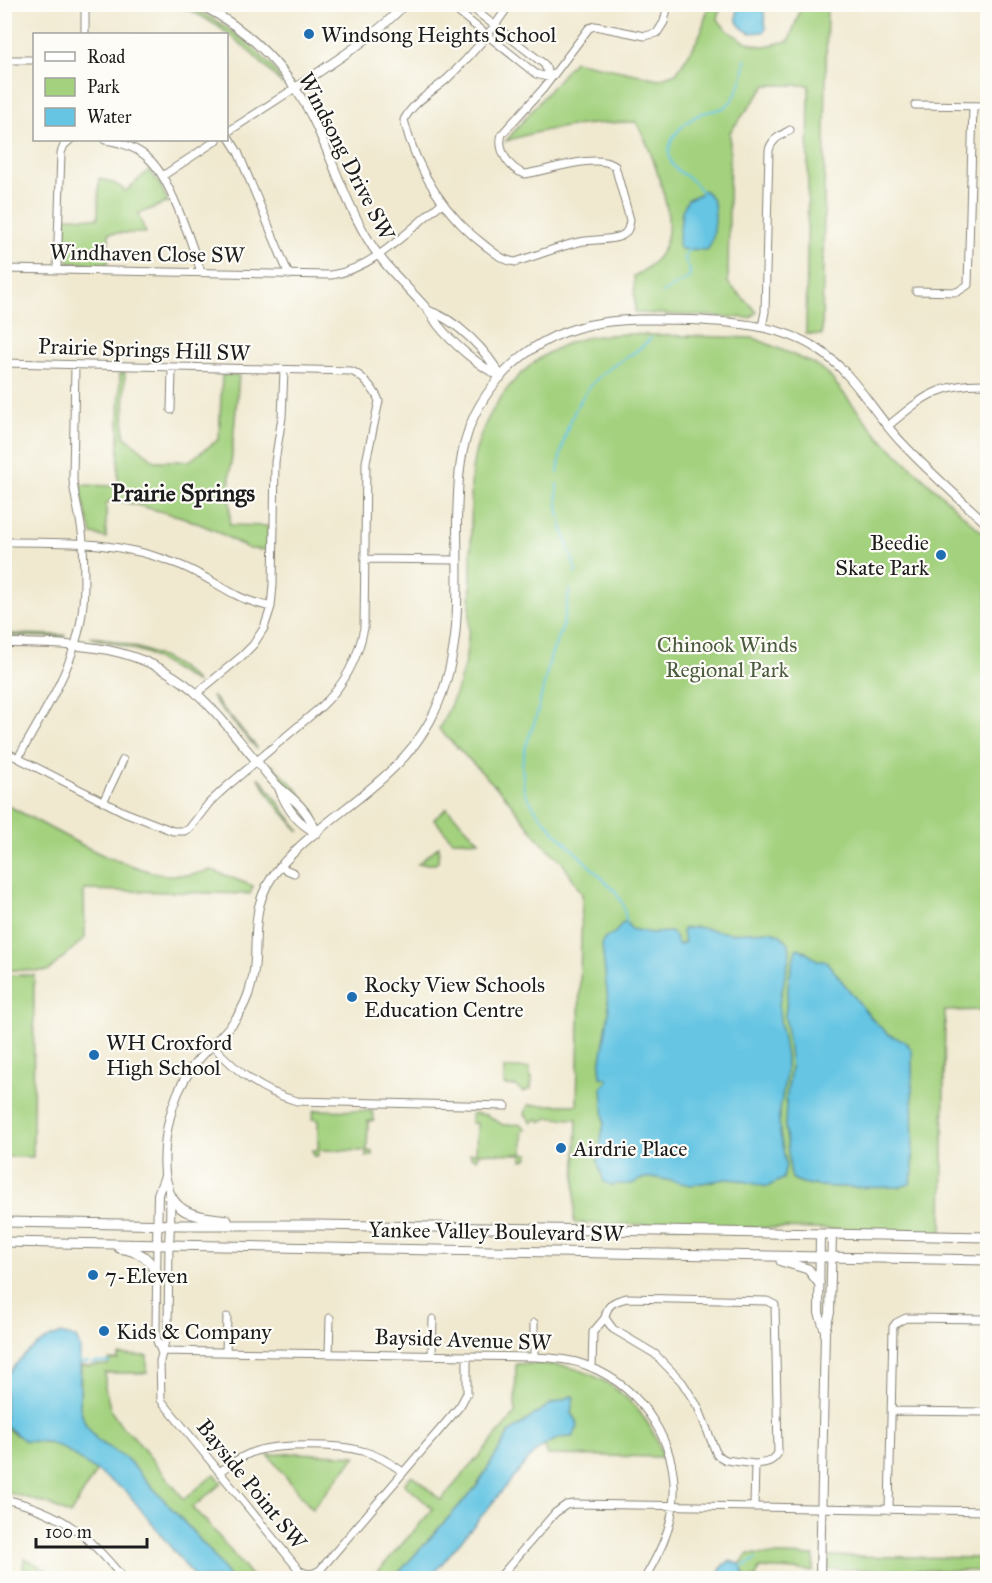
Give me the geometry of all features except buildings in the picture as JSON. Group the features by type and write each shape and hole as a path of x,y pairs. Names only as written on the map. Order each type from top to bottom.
{"main road":[{"path":"170,1194 174,1203 188,1213 262,1224"},
{"name":"Yankee Valley Boulevard SW","path":"4,1222 262,1224 987,1237"},
{"name":"Yankee Valley Boulevard SW","path":"4,1242 987,1260"},
{"path":"93,1244 129,1250 145,1257 151,1262 157,1280"},
{"path":"754,1256 801,1266 811,1272 819,1284"}],"street":[{"path":"85,4 85,33"},
{"name":"Windsong Drive SW","path":"199,4 226,20 270,56 295,88 313,120 344,195 378,255 408,291 429,311 440,328 483,368 501,377"},
{"path":"228,132 346,54 381,27 405,4"},
{"path":"448,4 536,74 551,78"},
{"path":"467,4 544,64 551,78"},
{"path":"510,4 488,35 447,79 408,112 404,120 418,161 442,202 472,236 507,261 515,262 562,246 588,240 619,237 625,234 630,220 615,166 600,161 585,162 525,174 512,167 500,148 502,134 551,78 589,28 595,26 645,36 657,33 664,22 668,4"},
{"path":"4,60 33,60"},
{"path":"915,105 987,106"},
{"path":"916,291 957,292 968,285 973,106"},
{"path":"762,327 765,312 769,150 777,137 790,130"},
{"name":"Windhaven Close SW","path":"228,135 238,152 289,274"},
{"path":"57,269 61,153 64,145 69,141"},
{"path":"109,141 127,145 141,153 150,159 164,176 201,273"},
{"path":"164,176 216,141"},
{"name":"Windhaven Close SW","path":"4,269 331,276 363,266 442,202"},
{"path":"161,1351 156,1330 158,1194 165,1175 167,1134 174,1104 190,1071 232,1025 249,994 253,976 255,924 259,903 265,889 280,867 400,762 434,713 447,681 456,639 458,488 463,451 473,417 483,399 501,377 531,349 551,337 571,328 599,322 698,321 762,327 805,341 829,356 901,442 987,525"},
{"name":"Prairie Springs Hill SW","path":"4,363 351,371 358,375 378,397 379,405 368,445 366,462 365,558"},
{"path":"18,758 64,673 74,645 83,605 82,527 74,493 75,365"},
{"path":"171,410 172,368"},
{"path":"196,693 253,645 264,628 271,607 275,462 282,417 284,371"},
{"path":"888,426 937,390 949,386 987,384"},
{"path":"4,542 83,542 124,548 158,557 196,572 238,596 271,607"},
{"path":"4,751 103,802 173,831 189,829 209,803 322,706 335,694 346,678 361,644 364,628 365,558 457,560"},
{"path":"4,643 74,645 115,651 146,661 179,680 196,693 279,788 284,802 303,827 317,833"},
{"path":"103,802 123,760"},
{"path":"280,867 294,873"},
{"path":"213,1046 255,1084 276,1095 297,1101 506,1106"},
{"path":"161,1351 168,1330 170,1194 165,1175"},
{"path":"820,1234 819,1313 825,1331"},
{"path":"820,1578 825,1331 830,1313 832,1234"},
{"path":"592,1368 593,1332 605,1318 610,1305 617,1300 627,1298 767,1301 775,1305 776,1312 778,1453 774,1460 755,1464 726,1460 717,1455 698,1407 681,1382 655,1354 613,1329 605,1318"},
{"path":"226,1352 227,1317"},
{"path":"329,1354 330,1318"},
{"path":"889,1510 892,1332 896,1323 906,1318 987,1319"},
{"path":"432,1355 433,1319"},
{"path":"534,1323 534,1357"},
{"name":"Bayside Avenue SW","path":"161,1351 534,1357 569,1361 592,1368 633,1395 654,1420 670,1459 674,1505 663,1546 645,1578"},
{"name":"Bayside Point SW","path":"161,1351 161,1400 299,1570 310,1575 320,1570 463,1402 466,1393 467,1356"},
{"path":"891,1411 987,1412"},
{"path":"219,1472 255,1451 305,1446 363,1451 390,1462 403,1473"},
{"path":"754,1507 755,1464"},
{"path":"4,1499 39,1508 74,1528 99,1549 123,1578"},
{"path":"500,1578 555,1513 566,1505 581,1503 987,1511"}],"green space":[{"path":"176,5 203,13 237,35 267,61 277,73 282,84 228,33"},
{"path":"709,5 721,5 718,19 732,33 751,44 764,46 789,41 802,5 827,5 822,335 806,334 809,85 766,85 730,132 728,283 757,312 750,318 635,313 634,276 659,257 668,233 663,193 647,142 636,122 571,126 506,141 574,61 659,79 676,73 701,32"},
{"path":"149,170 159,183 168,202 138,214 146,233 109,233 108,264 70,263 65,255 66,217 98,218 99,178 116,184 126,191"},
{"name":"Chinook Winds Regional Park","path":"625,334 754,338 814,364 828,374 879,437 987,537 987,1010 945,1011 942,1232 574,1223 577,1119 548,1118 541,1122 537,1118 532,1123 525,1114 528,1105 577,1105 582,894 562,862 541,842 505,796 439,729 457,690 467,648 472,470 476,450 492,412 516,379 531,365 548,353 573,341 595,336"},
{"path":"120,373 125,373 124,436 155,461 189,461 219,439 222,375 239,375 230,476 230,525 268,526 268,550 249,549 214,530 182,517 111,500 106,504 106,538 92,534 82,498 81,485 118,486"},
{"path":"5,634 65,635 65,637 5,636"},
{"path":"89,636 148,651 176,665 197,683 146,653"},
{"path":"212,696 256,746 256,748 215,702"},
{"path":"272,765 295,787 317,816 273,770"},
{"path":"258,777 262,780 300,832 275,804"},
{"path":"5,804 107,857 148,871 165,875 189,875 212,870 253,886 250,894 84,890 85,938 48,971 5,970"},
{"path":"447,808 479,841 452,840 434,819"},
{"path":"439,846 438,862 418,864"},
{"path":"5,975 34,975 33,1157 5,1157"},
{"path":"504,1068 530,1068 531,1089 523,1092 515,1086 504,1085"},
{"path":"314,1110 373,1111 374,1121 368,1121 367,1151 373,1152 373,1155 366,1157 366,1151 319,1150 318,1156 314,1156 312,1150 318,1150 318,1120 312,1119"},
{"path":"472,1113 487,1115 503,1125 521,1124 526,1129 521,1133 523,1153 529,1154 527,1159 522,1160 522,1154 478,1153 477,1159 471,1157 470,1153 476,1153 477,1123 471,1123"},
{"path":"119,1355 147,1356 147,1373 105,1373 105,1388 111,1411 184,1499 215,1474 222,1483 192,1508 206,1521 253,1578 230,1578 210,1551 128,1460 97,1440 85,1423 80,1408 81,1366 108,1365 109,1360 118,1360"},
{"path":"516,1364 549,1364 568,1367 600,1379 614,1388 639,1411 657,1441 662,1457 548,1455 544,1445 557,1438 572,1437 577,1421 571,1412 572,1396 549,1405 509,1433 477,1486 394,1578 372,1578 433,1509 404,1484 412,1475 441,1500 515,1414"},
{"path":"4,1425 24,1438 60,1447 97,1470 70,1515 48,1504 5,1492"},
{"path":"299,1453 356,1456 312,1509 268,1455"},
{"path":"748,1554 814,1556 813,1571 759,1568 756,1578 743,1578 744,1574 740,1564"},
{"path":"828,1556 987,1558 987,1571 828,1569"},
{"path":"25,1558 60,1578 25,1578 23,1565"}],"water":[{"path":"738,5 763,5 766,29 763,32 750,33 741,27 737,22"},
{"path":"704,190 712,199 715,212 710,246 707,250 681,249 678,246 682,211 688,199"},
{"path":"623,922 627,923 631,929 652,933 672,932 679,945 685,942 683,929 696,927 729,933 770,931 779,934 789,943 790,953 779,1005 786,1057 786,1075 779,1116 786,1165 783,1179 767,1187 726,1179 691,1185 657,1178 644,1178 632,1184 613,1186 604,1182 597,1160 604,1123 602,1087 608,1080 601,1077 600,1066 609,1011 602,945 605,938 615,932"},
{"path":"799,948 819,961 826,961 872,1019 888,1034 906,1042 912,1051 913,1173 910,1184 900,1187 859,1188 825,1186 798,1181 791,1177 785,1127 791,1067 785,1016 789,978 796,949"},
{"path":"60,1334 76,1338 80,1347 80,1408 85,1423 97,1440 128,1460 210,1551 230,1578 195,1578 127,1492 61,1447 46,1442 25,1441 5,1425 5,1377 29,1351 43,1341"},
{"path":"574,1397 571,1412 578,1427 572,1437 546,1444 533,1454 430,1578 394,1578 477,1486 509,1433 549,1405"},
{"path":"730,1561 740,1564 744,1574 743,1578 715,1578 723,1565"}],"waterway":[{"path":"702,192 672,164 669,156 671,142 680,129 693,118 723,108 732,100 744,72 745,59"},
{"path":"662,293 689,278 690,271 684,257 689,249"},
{"path":"558,473 563,443 580,401 598,378 637,351 651,338"},
{"path":"557,484 560,517 576,570 575,574"},
{"path":"570,589 562,629 551,655 536,718 526,745 522,765 524,791 537,812 616,892 623,905 627,923"},
{"path":"81,1363 88,1362"},
{"path":"92,1363 109,1362"},
{"path":"741,1567 756,1559"}],"place":[{"name":"Windsong Heights School","path":"309,34"},
{"name":"Beedie Skate Park","path":"941,555"},
{"name":"Rocky View Schools Education Centre","path":"352,997"},
{"name":"WH Croxford High School","path":"94,1055"},
{"name":"Airdrie Place","path":"561,1148"},
{"name":"7-Eleven","path":"93,1275"},
{"name":"Kids & Company","path":"104,1331"}],"district":[{"name":"Prairie Springs","path":"183,493"}]}
